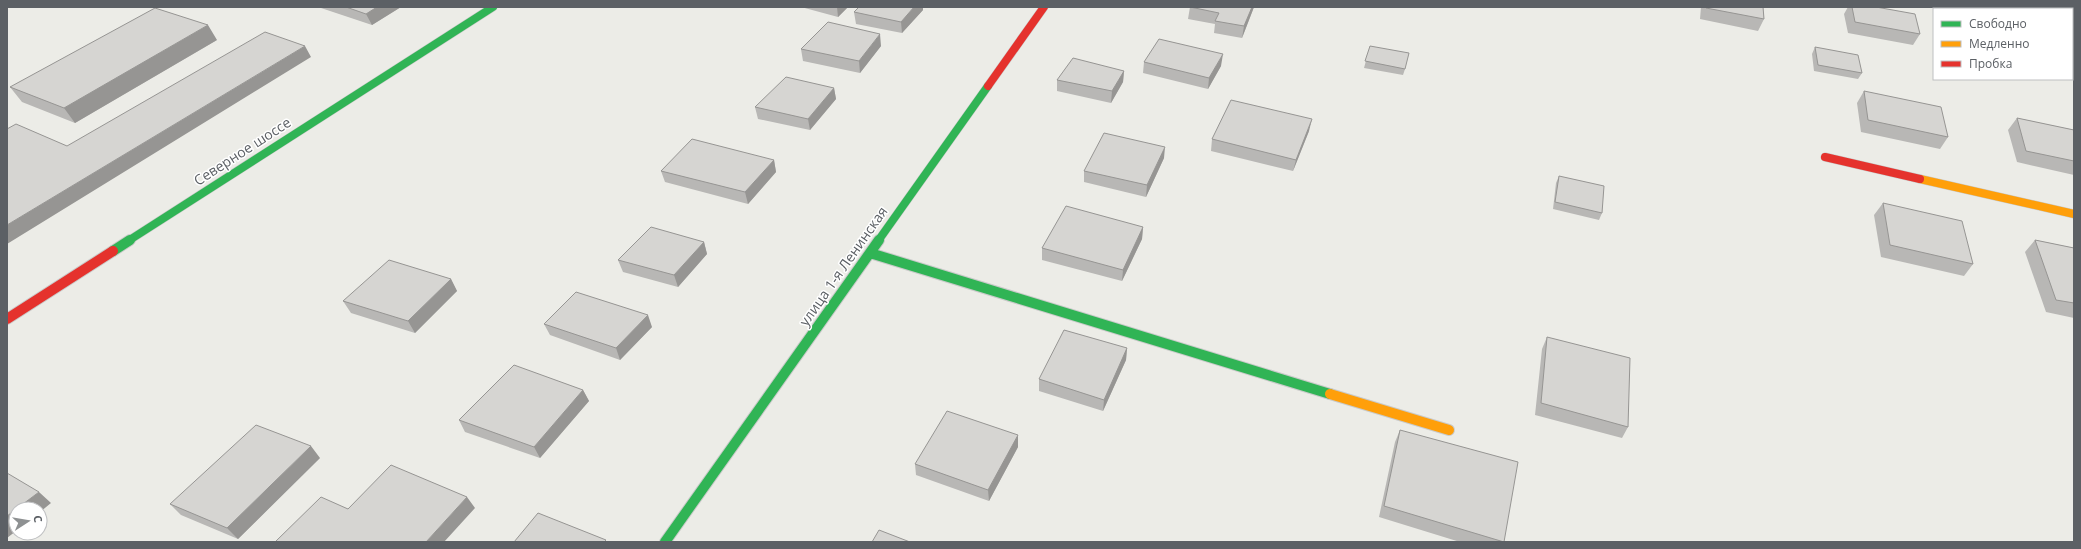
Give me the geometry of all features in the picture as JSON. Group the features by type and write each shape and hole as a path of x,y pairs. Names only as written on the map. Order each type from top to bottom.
{"street":[{"name":"Северное шоссе","path":"7,319 493,7"},
{"name":"улица 1-я Ленинская","path":"665,542 1044,7"},
{"path":"1825,157 2074,214"},
{"path":"870,253 1449,430"}],"building":[{"path":"346,7 377,7 366,14"},
{"path":"859,7 914,7 901,22 854,12"},
{"path":"1190,7 1252,7 1244,26 1215,21 1219,13"},
{"path":"1763,7 1764,19 1706,8"},
{"path":"1852,7 1876,7 1915,14 1920,34 1855,22"},
{"path":"1986,7 2048,8 1986,8"},
{"path":"155,8 208,25 64,108 10,87"},
{"path":"828,22 880,34 859,61 801,49"},
{"path":"265,32 305,46 7,225 7,129 16,124 67,146"},
{"path":"1159,39 1223,54 1209,78 1144,62"},
{"path":"1370,46 1409,53 1405,69 1365,61"},
{"path":"1815,47 1858,55 1862,73 1818,65"},
{"path":"1073,58 1124,71 1112,91 1057,80"},
{"path":"786,77 834,88 808,119 755,107"},
{"path":"1864,91 1941,107 1948,137 1868,120"},
{"path":"1231,100 1312,119 1296,160 1212,139"},
{"path":"2017,118 2074,130 2074,161 2026,151"},
{"path":"1104,133 1165,147 1147,185 1084,171"},
{"path":"692,139 774,160 745,192 661,171"},
{"path":"1559,176 1604,186 1602,213 1555,202"},
{"path":"1883,203 1962,221 1973,264 1890,245"},
{"path":"1066,206 1143,227 1123,270 1042,248"},
{"path":"651,227 704,242 674,275 618,260"},
{"path":"2035,240 2074,248 2074,303 2056,300"},
{"path":"389,260 451,279 408,321 343,301"},
{"path":"576,292 648,315 616,348 544,324"},
{"path":"1064,330 1127,348 1104,400 1039,379"},
{"path":"1547,337 1630,358 1628,427 1541,403"},
{"path":"514,365 583,390 534,447 459,420"},
{"path":"947,411 1018,435 988,490 915,464"},
{"path":"256,425 311,446 227,528 170,504"},
{"path":"1400,430 1518,462 1504,542 1384,506"},
{"path":"391,465 467,497 426,542 275,542 321,497 348,509"},
{"path":"7,473 39,492 27,501 8,501 7,516"},
{"path":"538,513 606,540 604,542 514,542"},
{"path":"879,530 910,542 872,542"}],"traffic: fast":[{"path":"113,251 493,7"},
{"path":"665,542 988,86"},
{"path":"870,253 1330,394"}],"traffic: slow":[{"path":"1920,179 2074,214"},
{"path":"1330,394 1449,430"}],"traffic: jam":[{"path":"988,86 1044,7"},
{"path":"1825,157 1920,179"},
{"path":"7,319 113,251"}]}
